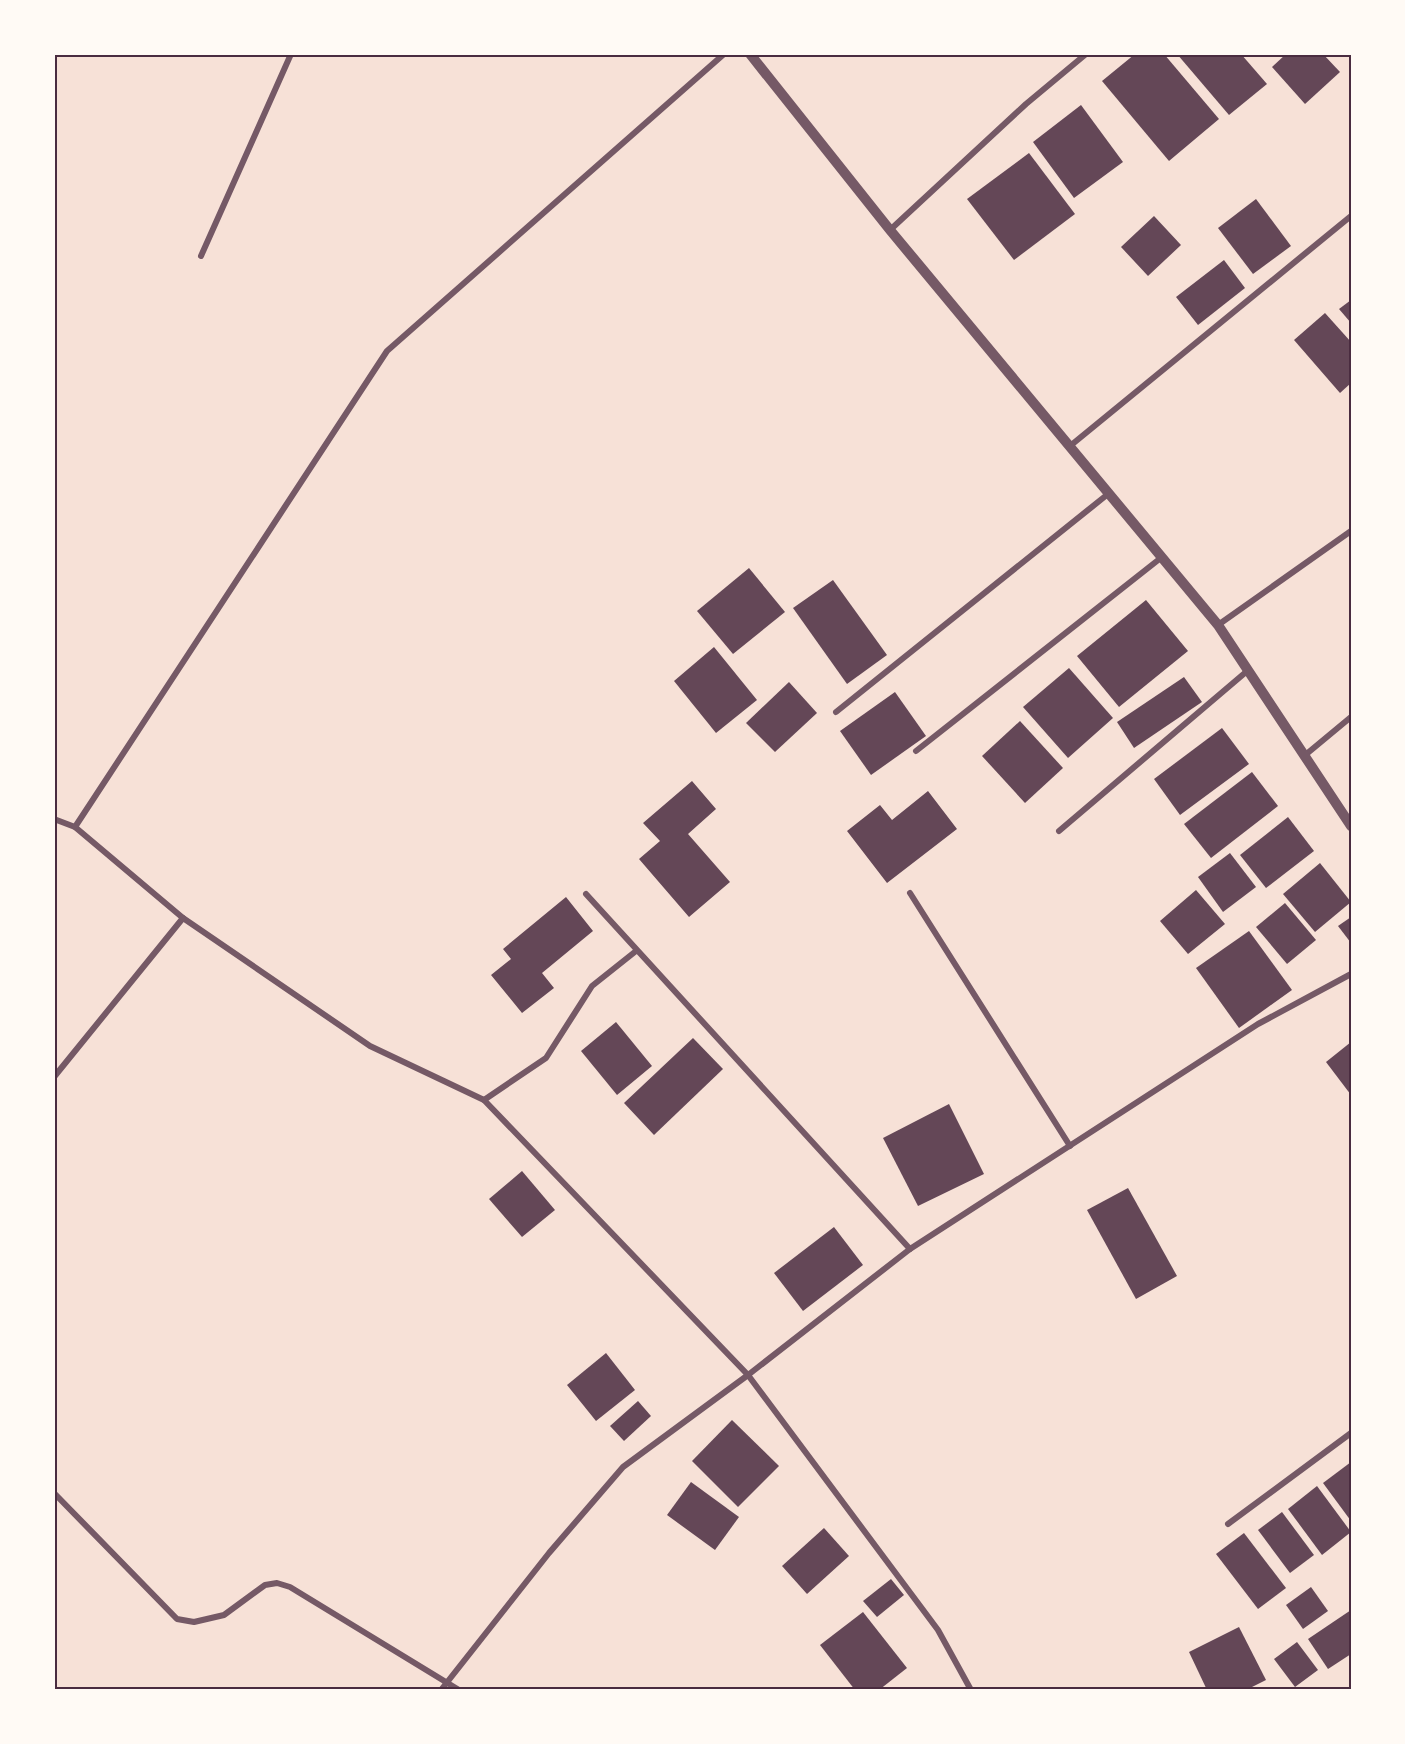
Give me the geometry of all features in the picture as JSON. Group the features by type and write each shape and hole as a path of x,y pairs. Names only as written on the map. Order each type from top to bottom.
{"street":[{"path":"201,256 291,54"},
{"path":"75,827 387,351 724,54"},
{"path":"750,54 890,230 1218,625 1246,672 1351,826"},
{"path":"890,230 1026,104 1086,54"},
{"path":"1070,446 1351,216"},
{"path":"836,712 1108,494"},
{"path":"1218,625 1351,531"},
{"path":"916,751 1163,557"},
{"path":"1059,831 1246,672"},
{"path":"1304,756 1351,717"},
{"path":"54,819 75,827 183,918 370,1046 484,1100 748,1375 932,1621 971,1690"},
{"path":"910,893 1070,1146"},
{"path":"586,894 910,1249"},
{"path":"54,1077 183,918"},
{"path":"484,1100 546,1058 592,986 636,951"},
{"path":"441,1690 549,1552 623,1467 748,1375 910,1249 1258,1024 1351,974"},
{"path":"1228,1524 1351,1432"},
{"path":"54,1493 177,1619 194,1622 224,1615 265,1585 277,1583 290,1587 459,1690"}],"building":[{"path":"1135,54 1164,54 1219,119 1169,161 1102,81"},
{"path":"1177,54 1241,54 1267,84 1229,115"},
{"path":"1286,54 1323,54 1340,72 1305,104 1272,67"},
{"path":"1081,105 1123,162 1074,198 1033,142"},
{"path":"1029,153 1075,214 1014,260 967,199"},
{"path":"1256,199 1291,246 1253,274 1218,228"},
{"path":"1154,216 1181,245 1148,276 1121,247"},
{"path":"1224,260 1245,288 1198,325 1176,297"},
{"path":"1351,300 1351,323 1339,309"},
{"path":"1325,313 1351,342 1351,383 1340,393 1294,340"},
{"path":"749,568 785,612 733,654 697,611"},
{"path":"833,580 887,655 847,684 793,608"},
{"path":"1146,600 1188,651 1119,707 1077,656"},
{"path":"714,647 757,700 716,733 674,681"},
{"path":"1069,668 1113,718 1068,758 1023,707"},
{"path":"1184,677 1202,702 1134,748 1117,722"},
{"path":"789,682 817,713 775,752 746,723"},
{"path":"895,692 926,736 871,775 840,731"},
{"path":"1020,721 1063,768 1025,803 982,756"},
{"path":"1222,728 1249,764 1180,815 1154,779"},
{"path":"1252,772 1278,806 1211,858 1184,824"},
{"path":"692,781 716,809 688,834 730,882 689,917 639,859 660,841 643,823"},
{"path":"928,791 957,829 887,883 847,831 880,805 892,820"},
{"path":"1288,817 1314,851 1266,888 1240,855"},
{"path":"1230,853 1256,887 1223,912 1198,877"},
{"path":"1320,863 1351,902 1315,932 1283,894"},
{"path":"1196,890 1225,924 1188,954 1160,921"},
{"path":"566,897 593,931 542,973 554,988 522,1013 491,975 511,959 503,949"},
{"path":"1285,903 1316,940 1287,964 1256,927"},
{"path":"1351,917 1351,943 1338,926"},
{"path":"1249,931 1292,990 1239,1028 1196,968"},
{"path":"616,1022 652,1066 617,1095 581,1051"},
{"path":"693,1038 723,1069 654,1135 624,1103"},
{"path":"1351,1042 1351,1095 1326,1062"},
{"path":"949,1104 984,1174 918,1206 883,1138"},
{"path":"522,1171 555,1210 522,1237 489,1199"},
{"path":"1128,1188 1177,1276 1136,1299 1087,1210"},
{"path":"834,1227 863,1265 803,1311 774,1273"},
{"path":"606,1353 635,1390 596,1421 567,1385"},
{"path":"638,1401 651,1416 624,1441 610,1426"},
{"path":"732,1420 779,1466 738,1507 692,1461"},
{"path":"1351,1462 1351,1521 1323,1483"},
{"path":"691,1482 739,1517 715,1550 667,1515"},
{"path":"1317,1486 1351,1532 1322,1555 1288,1509"},
{"path":"1282,1512 1314,1555 1290,1573 1258,1530"},
{"path":"824,1528 849,1556 807,1594 782,1566"},
{"path":"1244,1533 1286,1588 1258,1609 1216,1554"},
{"path":"891,1579 904,1595 877,1617 863,1601"},
{"path":"1311,1587 1328,1611 1303,1629 1286,1605"},
{"path":"1351,1610 1351,1654 1328,1669 1308,1639"},
{"path":"863,1612 907,1668 879,1690 855,1690 820,1645"},
{"path":"1239,1627 1266,1680 1246,1690 1207,1690 1189,1652"},
{"path":"1297,1642 1318,1670 1295,1687 1274,1659"}]}
